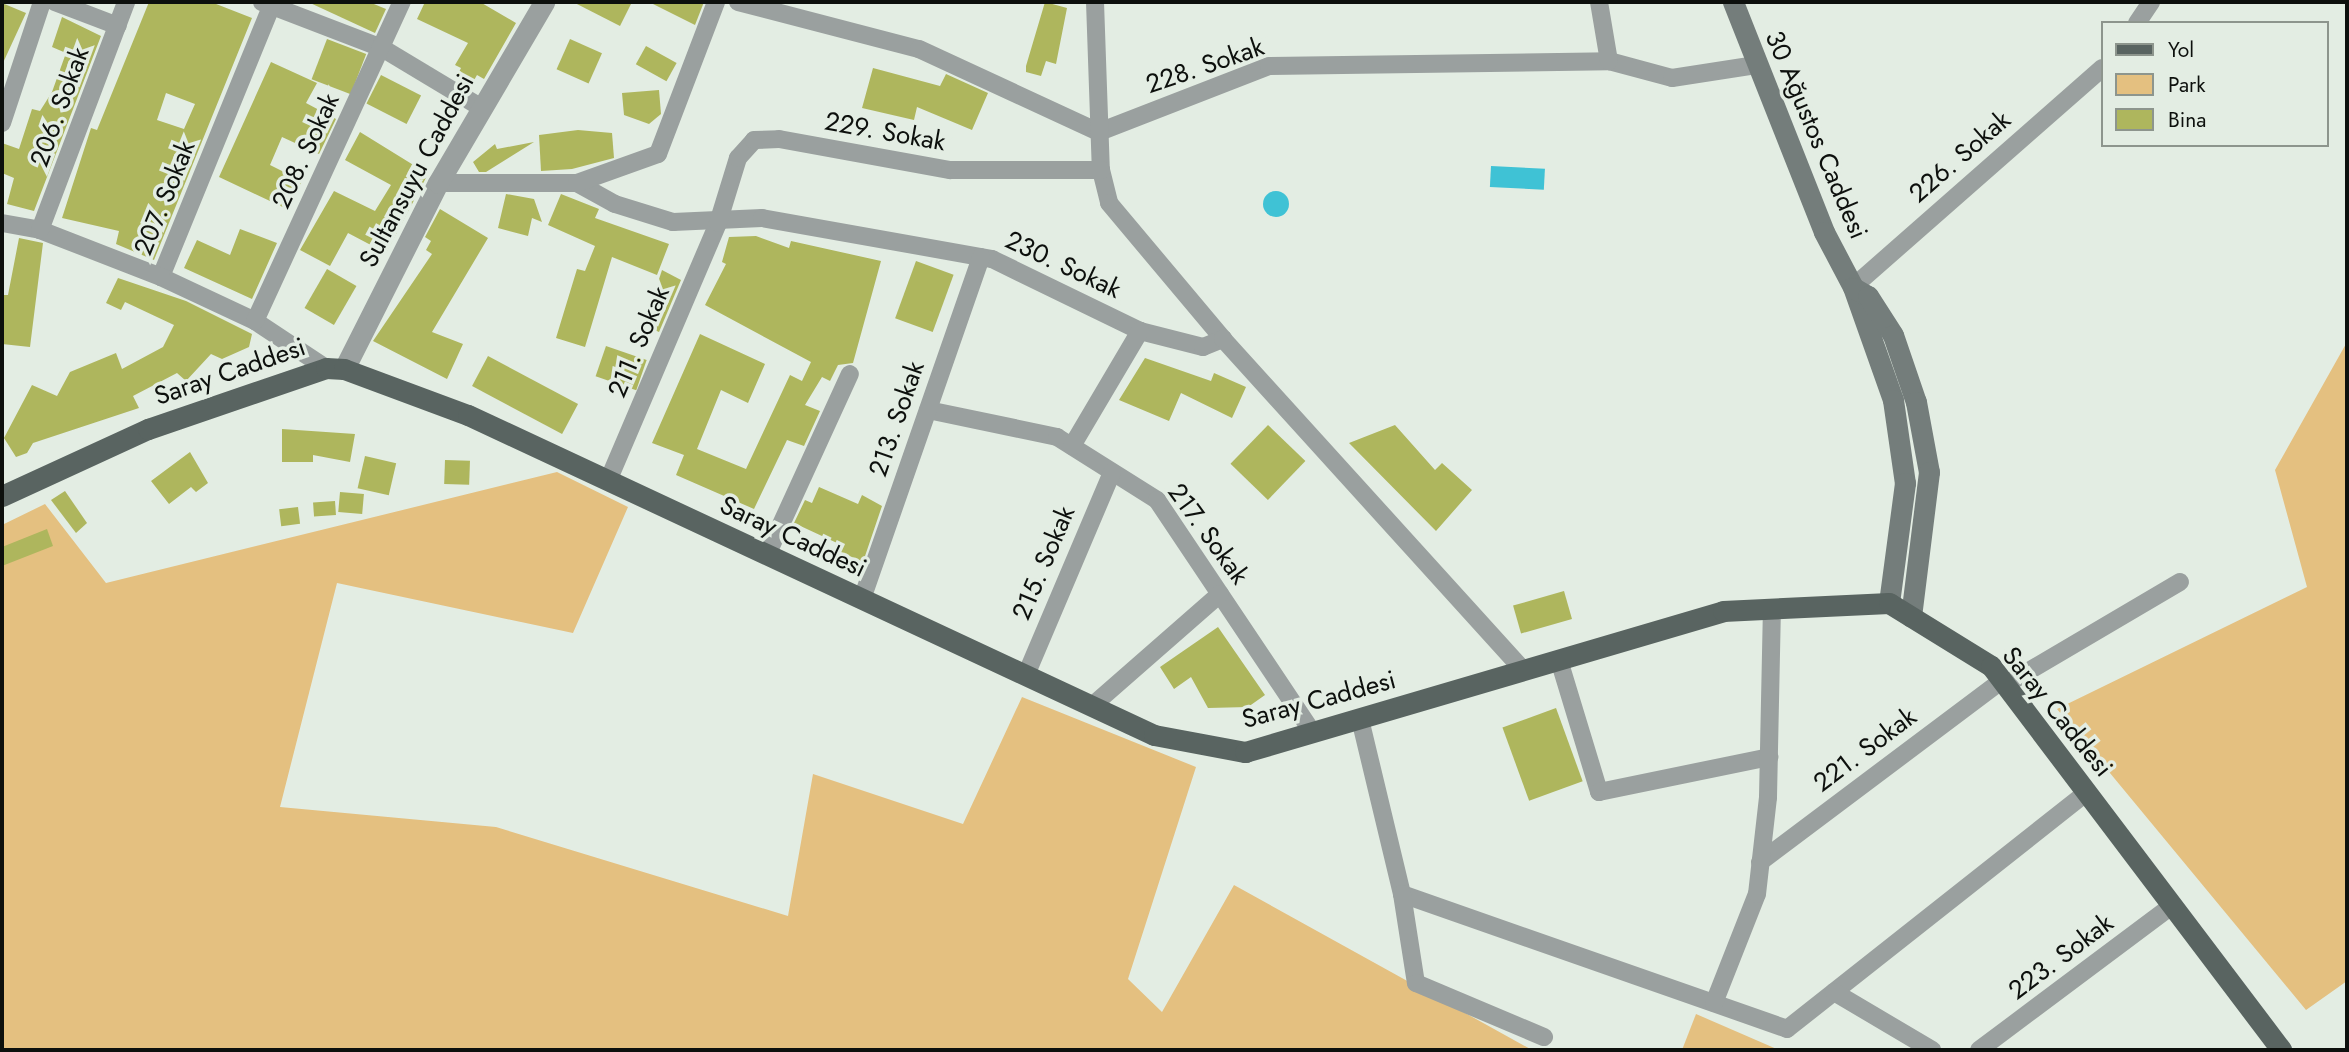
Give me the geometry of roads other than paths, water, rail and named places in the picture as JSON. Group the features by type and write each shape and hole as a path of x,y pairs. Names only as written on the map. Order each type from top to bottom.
{"main road":[{"name":"30 Ağustos Caddesi","path":"1733,2 1824,232 1853,287 1894,400 1905,483 1889,603"},
{"name":"30 Ağustos Caddesi","path":"1853,287 1868,296 1894,335 1916,402 1929,472 1911,617"},
{"name":"Saray Caddesi","path":"2,496 148,429 335,369 468,415 1154,735 1245,752 1723,611 1889,603 1990,666 2174,905 2281,1050"}],"street":[{"path":"2,123 42,2"},
{"path":"55,2 118,26"},
{"name":"206. Sokak","path":"40,230 126,2"},
{"name":"208. Sokak","path":"255,321 402,2"},
{"name":"Sultansuyu Caddesi","path":"335,369 480,107 544,2"},
{"path":"577,183 658,154 716,2"},
{"path":"738,2 759,12 919,49 1100,132"},
{"path":"1095,2 1101,170 1116,216 1223,339 1524,671"},
{"path":"1599,2 1609,61"},
{"path":"2138,21 2151,2"},
{"path":"269,3 382,48 480,107"},
{"name":"207. Sokak","path":"269,3 161,277 255,321 335,369"},
{"name":"228. Sokak","path":"1100,132 1269,66 1609,61 1672,79 1756,65"},
{"name":"226. Sokak","path":"1853,287 2100,70"},
{"name":"229. Sokak","path":"718,223 738,158 745,147 766,137 938,169 1101,170"},
{"name":"230. Sokak","path":"438,183 577,183 644,216 718,223 762,218 981,257 1140,331 1203,346 1223,339"},
{"path":"2,223 40,230 161,277"},
{"name":"211. Sokak","path":"608,481 718,223"},
{"name":"213. Sokak","path":"862,599 981,257"},
{"path":"1072,446 1140,331"},
{"path":"766,555 850,374"},
{"name":"217. Sokak","path":"928,410 1057,437 1157,500 1313,733"},
{"name":"215. Sokak","path":"1026,675 1112,472"},
{"name":"221. Sokak","path":"1760,862 2004,683 2180,582"},
{"path":"1092,706 1220,594"},
{"path":"1714,1003 1757,894 1769,757 1772,608"},
{"path":"1559,660 1599,792 1769,757"},
{"path":"1360,719 1402,894 1416,983 1544,1037"},
{"path":"1402,894 1787,1029 2087,792"},
{"name":"223. Sokak","path":"1979,1050 2174,905"},
{"path":"1834,992 1932,1050"}],"water":[{"path":"1491,166 1545,169 1544,190 1490,187"},
{"path":"1276,191 1285,195 1289,204 1285,213 1276,217 1267,213 1263,204 1267,195"}]}
